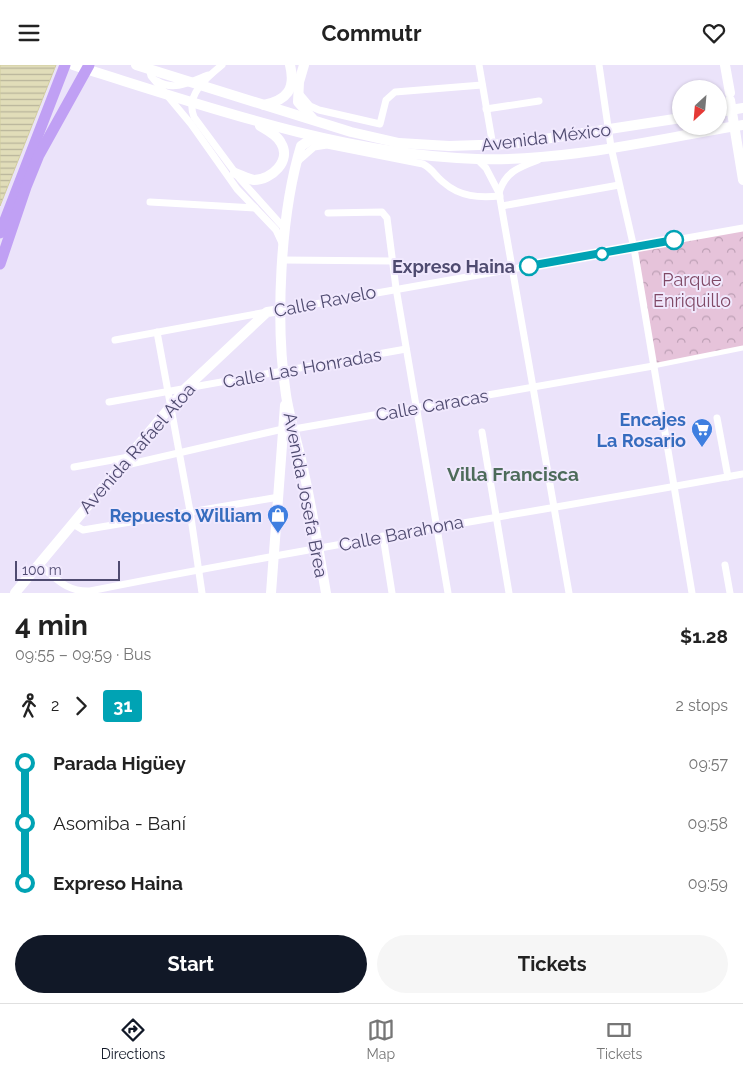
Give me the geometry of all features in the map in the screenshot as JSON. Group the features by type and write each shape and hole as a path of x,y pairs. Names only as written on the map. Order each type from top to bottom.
{"main road":[{"path":"0,233 20,175 65,65"},
{"name":"Avenida México","path":"73,65 248,119 404,153 477,159 544,157 739,125"},
{"path":"0,265 39,155 89,65"},
{"name":"Avenida México","path":"136,65 316,121 399,143 493,146 672,119"},
{"path":"263,105 276,102 288,93 292,82 290,65"},
{"path":"725,65 739,125 743,180"},
{"path":"302,70 298,102 301,108 316,121"},
{"path":"235,173 252,180 263,179 277,170 284,157 281,143 272,132 248,119"},
{"path":"271,593 286,397 283,371 281,310 286,231 296,163 301,146 310,140 326,137"},
{"name":"Calle Ravelo","path":"267,312 281,310"},
{"name":"Avenida Rafael Atoa","path":"15,593 171,409 186,388 267,312"},
{"name":"Avenida Josefa Brea","path":"286,397 326,593"}],"street":[{"path":"150,65 151,76 185,117 254,208 276,230 284,249"},
{"path":"222,65 195,92 191,109 235,173 286,231"},
{"path":"302,70 310,65"},
{"path":"479,65 493,146"},
{"path":"600,65 608,130 634,248 692,593"},
{"path":"151,76 164,85 180,86 210,75"},
{"path":"299,93 310,106 319,111 380,124 386,100 395,92 482,85"},
{"path":"486,109 539,101"},
{"path":"296,163 314,147 327,145 423,164 431,168 442,182 460,193 474,197 499,195"},
{"path":"499,195 507,175 544,157"},
{"path":"477,159 486,168 499,195 502,206 569,593"},
{"path":"502,206 619,185"},
{"path":"150,202 254,208 266,207"},
{"path":"328,213 382,212 386,214 396,288 448,593"},
{"name":"Calle Ravelo","path":"281,310 396,288 743,228"},
{"path":"283,260 392,261"},
{"name":"Calle Ravelo","path":"115,340 267,312"},
{"path":"158,332 167,392 190,511 202,593"},
{"name":"Calle Caracas","path":"122,465 283,429 294,429 416,408 743,348"},
{"name":"Calle Las Honradas","path":"109,402 406,349"},
{"path":"717,418 728,477"},
{"path":"482,432 509,593"},
{"path":"74,467 130,457"},
{"name":"Calle Barahona","path":"38,565 70,589 77,592 198,569 274,558 383,535 496,516 554,509 743,474"},
{"path":"72,524 83,530 279,497"},
{"path":"383,535 392,593"},
{"path":"725,565 730,593"}],"green space":[{"name":"Parque Enriquillo","path":"743,228 743,348 653,366 634,248"}],"shaded area":[{"path":"0,65 56,65 0,206"}],"bus line":[{"name":"31","path":"529,266 674,240"}],"place":[{"name":"Expreso Haina","path":"529,266"},
{"name":"Encajes La Rosario","path":"702,448"},
{"name":"Repuesto William","path":"278,534"}],"district":[{"name":"Villa Francisca","path":"513,474"}]}
